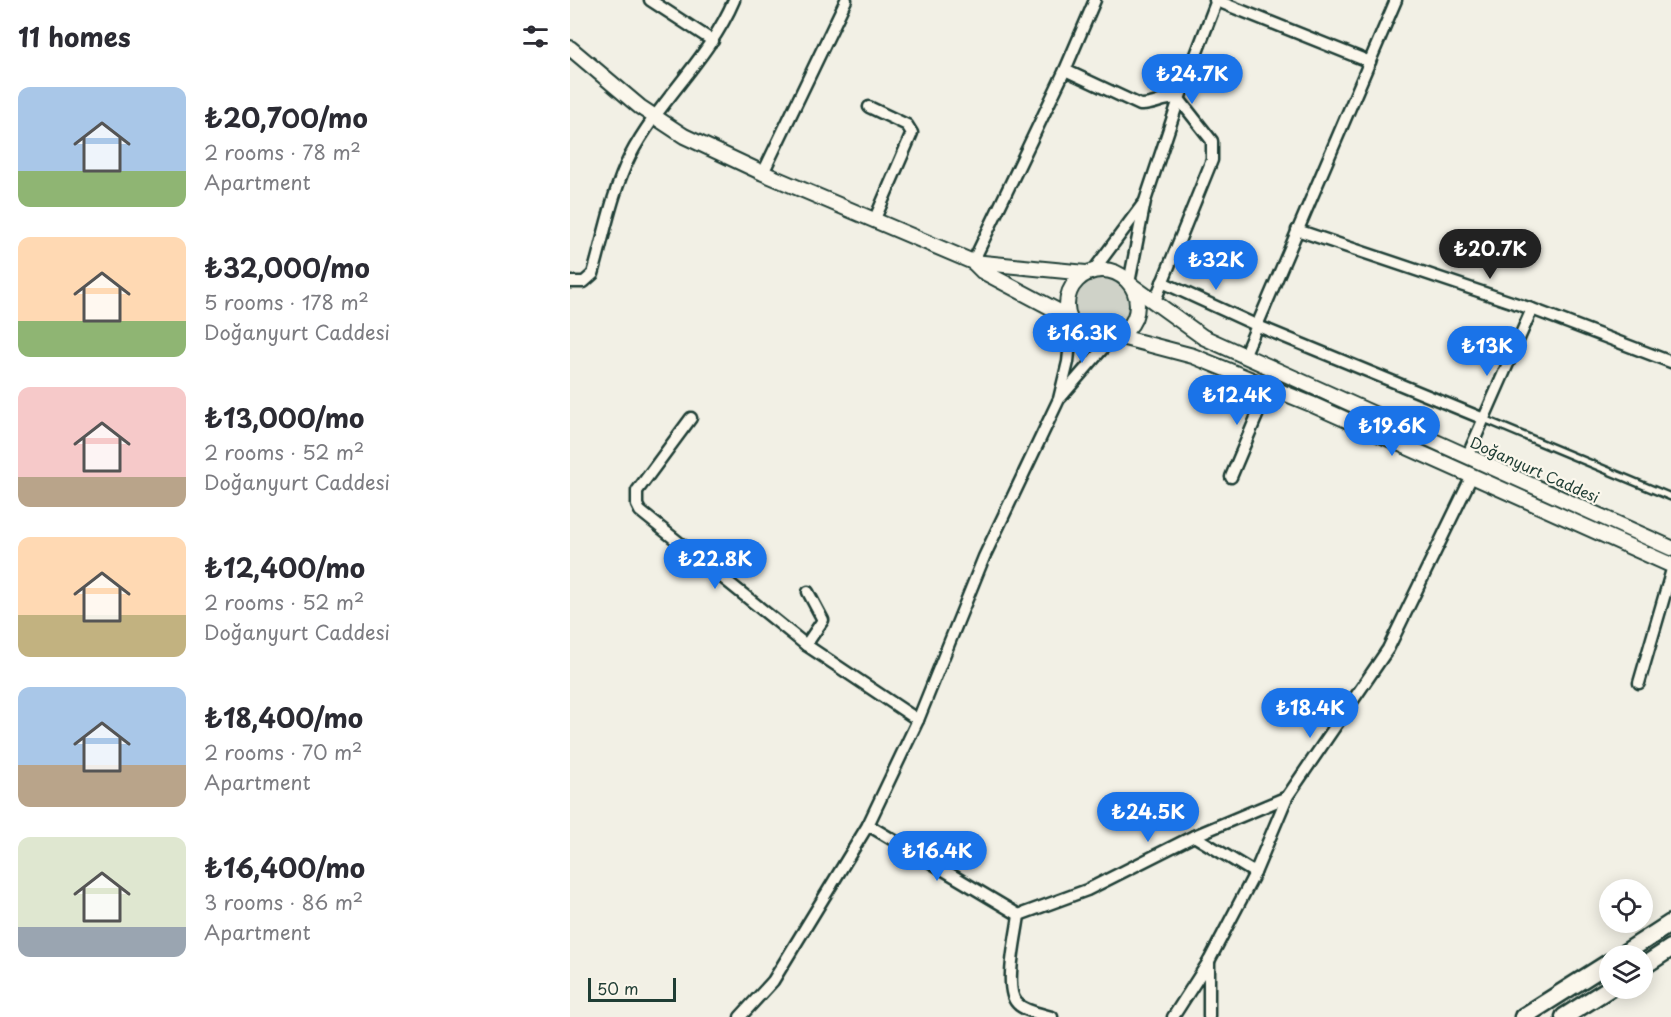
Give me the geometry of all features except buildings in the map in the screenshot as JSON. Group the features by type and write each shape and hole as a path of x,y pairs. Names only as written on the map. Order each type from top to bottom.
{"main road":[{"path":"1637,945 1671,923"},
{"path":"1653,960 1671,948"},
{"path":"1523,1017 1599,969"},
{"path":"1564,1017 1599,995"}],"street":[{"path":"650,0 712,41"},
{"path":"570,282 584,282 593,274 624,170 654,117 712,41 734,0"},
{"path":"763,173 846,0"},
{"path":"973,262 1065,70 1095,0"},
{"path":"1130,284 1146,201 1179,99 1216,0 1370,62"},
{"path":"1244,356 1396,0"},
{"path":"570,48 654,117 700,144 973,262 987,262 1018,268 1114,272 1130,284 1136,299 1136,314 1129,327 1114,337 1059,399"},
{"path":"1065,70 1140,105 1151,105 1171,98 1179,99 1212,141 1212,160 1154,303"},
{"path":"869,107 907,125 912,133 874,221"},
{"path":"740,1017 773,981 868,825 918,720 984,557 1059,399 1068,362 1070,321 1068,295 1074,282 1089,272 1146,201"},
{"path":"1298,230 1532,309 1671,362"},
{"path":"973,262 982,271 1070,321 1089,338 1114,337 1193,356 1269,387 1671,565"},
{"path":"1162,282 1258,326 1484,419"},
{"name":"Doğanyurt Caddesi","path":"1130,284 1203,337 1671,548"},
{"path":"1467,457 1532,309"},
{"path":"1231,477 1269,387"},
{"path":"691,418 637,491 637,505 645,516 806,645 918,720"},
{"path":"1173,1017 1209,961 1255,873 1287,797 1388,649 1472,476"},
{"path":"1639,683 1671,573"},
{"path":"806,645 823,620 808,592"},
{"path":"1019,915 1130,870 1194,836 1287,797"},
{"path":"868,825 1019,915"},
{"path":"1194,836 1255,873"},
{"path":"1019,915 1010,984 1012,997 1021,1007 1052,1017"},
{"path":"1209,961 1209,1017"}],"lane":[{"path":"1484,419 1671,497"}],"shaded area":[{"path":"1096,276 1108,276 1123,284 1131,299 1131,311 1123,326 1108,334 1096,334 1081,326 1073,311 1073,299 1081,284"}]}
